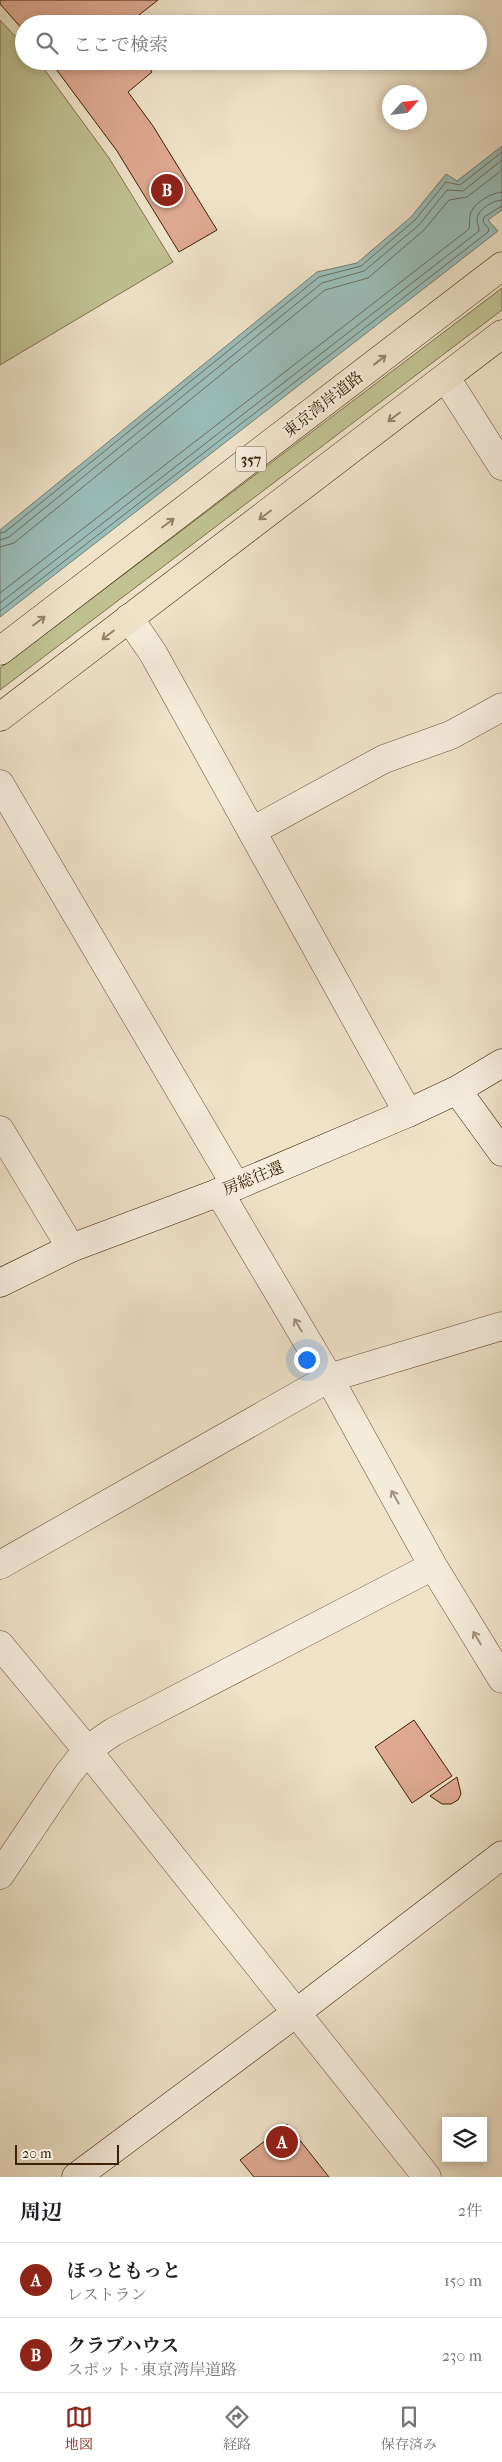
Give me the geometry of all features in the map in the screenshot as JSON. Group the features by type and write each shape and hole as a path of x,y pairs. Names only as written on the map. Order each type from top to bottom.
{"highway":[{"name":"東京湾岸道路","path":"0,651 502,266"},
{"path":"0,717 502,334"}],"street":[{"path":"446,378 502,466"},
{"path":"129,618 153,653 408,1113"},
{"path":"252,831 384,759 451,735 502,707"},
{"path":"0,784 227,1189 433,1566 502,1679"},
{"name":"房総往還","path":"0,1283 70,1248 227,1189 408,1113 457,1090 502,1063"},
{"path":"457,1090 502,1152"},
{"path":"0,1130 70,1248"},
{"path":"0,1565 329,1378 502,1326"},
{"path":"0,1875 68,1774 87,1750 113,1732 433,1566"},
{"path":"0,1645 87,1750 427,2177"},
{"path":"76,2177 296,2013 502,1855"}],"green space":[{"path":"0,20 15,36 15,70 45,70 109,158 173,262 0,365"},
{"path":"502,288 502,310 0,690 0,668"}],"water":[{"path":"502,146 502,210 488,220 498,231 0,617 0,530 317,272 357,263 411,217 446,174 457,181"}],"building":[{"path":"0,0 158,0 139,15 15,15 15,21 0,4"},
{"path":"57,70 151,70 152,72 128,92 153,126 217,230 179,252 117,151"},
{"path":"414,1720 452,1776 412,1803 375,1747"},
{"path":"457,1777 461,1794 458,1800 451,1804 442,1804 430,1796"},
{"path":"287,2124 329,2177 254,2177 240,2160"}],"place":[{"name":"クラブハウス","path":"167,190"},
{"name":"ほっともっと","path":"282,2142"}]}
